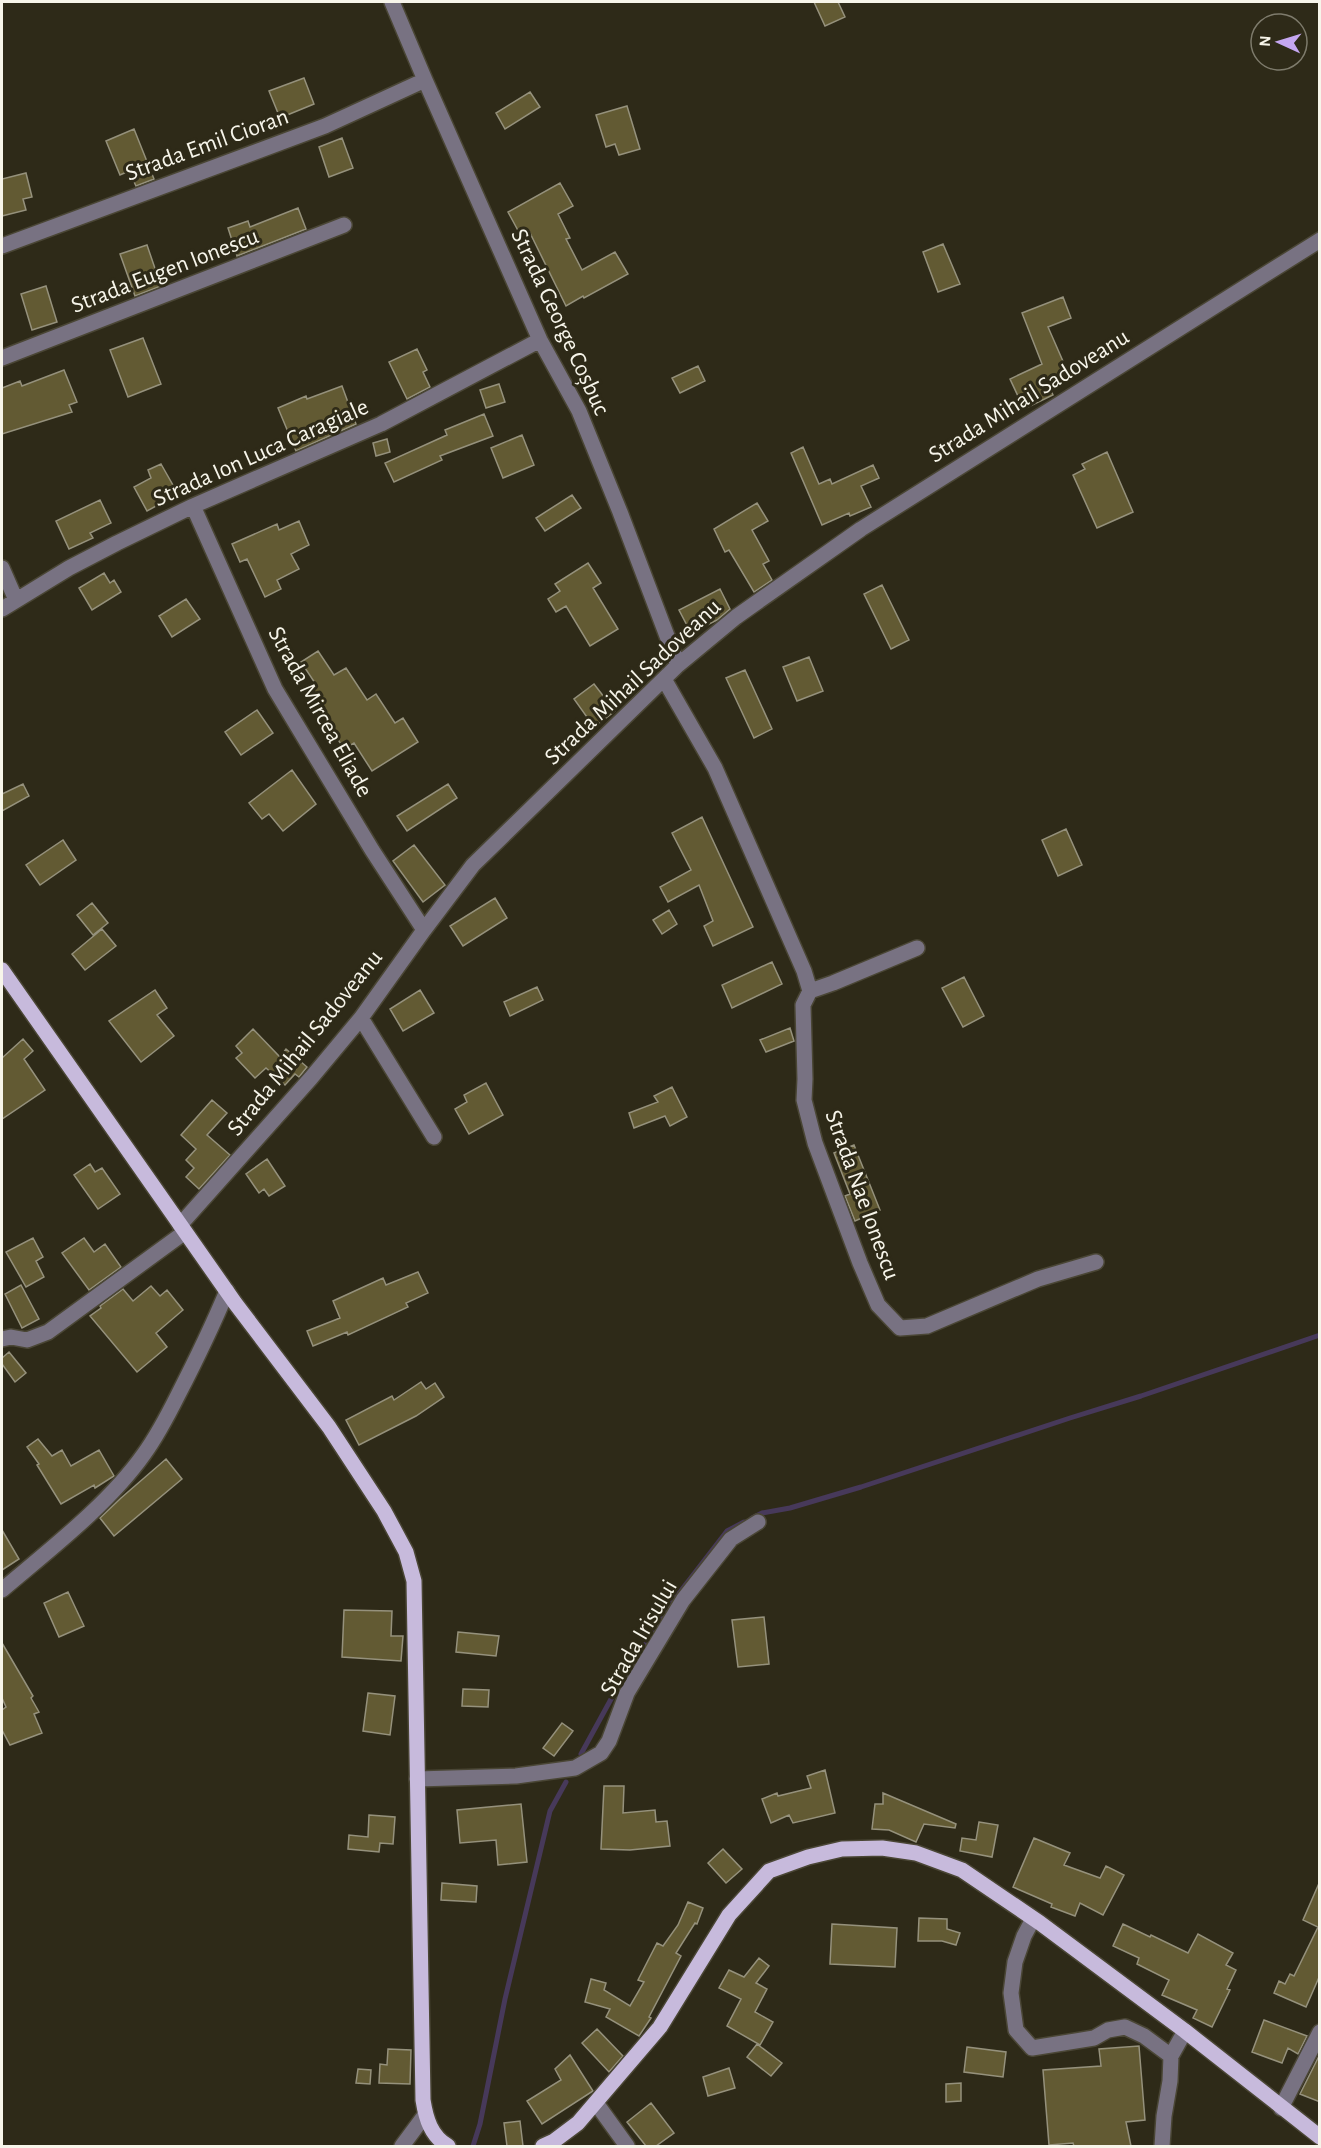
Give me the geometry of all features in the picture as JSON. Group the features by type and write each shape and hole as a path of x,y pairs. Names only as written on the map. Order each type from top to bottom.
{"main road":[{"path":"2,970 227,1291 329,1427 384,1512 406,1552 414,1581 422,2076 425,2115 436,2136 448,2146"},
{"path":"543,2146 554,2141 578,2123 660,2027 729,1915 770,1871 808,1857 842,1849 882,1848 915,1853 962,1870 1033,1919 1185,2031 1320,2137"}],"street":[{"name":"Strada George Coșbuc","path":"392,2 540,340 579,411 678,665"},
{"name":"Strada Emil Cioran","path":"2,246 315,129 425,80"},
{"name":"Strada Eugen Ionescu","path":"2,358 344,225"},
{"name":"Strada Mihail Sadoveanu","path":"2,1339 10,1337 27,1340 48,1332 183,1229 361,1018 473,865 678,665 736,617 861,529 1320,240"},
{"name":"Strada Ion Luca Caragiale","path":"2,609 69,568 192,506 381,424 540,340"},
{"name":"Strada Mircea Eliade","path":"192,506 276,689 372,850 424,930"},
{"path":"2,568 16,600"},
{"path":"664,679 715,768 804,971 810,991 917,948"},
{"name":"Strada Nae Ionescu","path":"810,991 803,1005 804,1100 815,1143 878,1305 900,1328 927,1326 1038,1279 1096,1262"},
{"path":"361,1018 434,1137"},
{"path":"2,1590 102,1501 143,1456 166,1418 208,1338 227,1291"},
{"name":"Strada Irisului","path":"417,1779 516,1776 575,1768 601,1753 609,1741 627,1693 683,1600 731,1539 758,1522"},
{"path":"1033,1919 1015,1962 1011,1993 1016,2030 1032,2048 1094,2038 1108,2030 1125,2027 1144,2036 1172,2056"},
{"path":"1162,2146 1172,2056 1185,2031"},
{"path":"1281,2108 1320,2032"},
{"path":"596,2103 627,2146"},
{"path":"402,2146 425,2115"}],"building":[{"path":"814,2 838,2 845,17 825,26"},
{"path":"304,78 314,104 280,118 269,91"},
{"path":"530,92 540,107 505,129 496,113"},
{"path":"627,106 640,149 619,155 615,144 606,147 596,115"},
{"path":"134,129 154,179 136,186 129,171 120,175 106,141"},
{"path":"342,138 353,168 329,177 319,147"},
{"path":"26,173 32,197 23,199 26,210 2,216 2,179"},
{"path":"560,183 573,206 558,214 570,238 566,239 582,270 615,252 628,274 566,306 529,231 521,236 508,212"},
{"path":"298,208 306,229 237,256 228,228 248,221 250,227"},
{"path":"943,244 960,284 938,292 923,252"},
{"path":"147,245 161,286 135,296 120,254"},
{"path":"46,286 57,322 32,330 21,294"},
{"path":"1063,297 1071,318 1048,327 1069,375 1048,385 1053,395 1024,409 1010,379 1042,364 1022,313"},
{"path":"143,338 161,384 128,397 110,350"},
{"path":"417,349 427,370 423,372 430,387 407,399 389,362"},
{"path":"698,366 705,381 680,393 672,378"},
{"path":"64,370 77,402 69,405 72,412 2,434 2,388 20,381 22,386"},
{"path":"499,384 505,402 486,408 480,390"},
{"path":"342,386 356,424 296,451 278,408 306,396 307,399"},
{"path":"484,414 493,436 440,456 442,460 394,482 385,463 447,435 445,430"},
{"path":"522,435 534,465 503,478 491,448"},
{"path":"387,439 390,452 376,456 373,443"},
{"path":"803,447 819,484 830,479 832,484 873,465 879,478 861,486 871,507 850,516 849,513 822,525 791,453"},
{"path":"1107,452 1133,512 1097,528 1073,475 1085,469 1082,464"},
{"path":"161,464 178,494 147,511 134,487 151,478 148,470"},
{"path":"572,495 581,508 545,531 536,518"},
{"path":"100,500 111,523 90,533 93,538 69,549 56,521"},
{"path":"757,503 768,521 752,530 769,561 763,564 772,580 754,592 729,550 725,552 714,529"},
{"path":"299,521 309,545 291,554 299,569 277,580 281,589 265,597 247,559 240,562 232,544 277,524 279,530"},
{"path":"588,563 601,583 593,588 618,629 590,646 566,606 556,612 548,599 560,591 555,584"},
{"path":"104,573 110,583 114,580 121,592 92,610 79,588"},
{"path":"882,585 909,640 891,649 864,594"},
{"path":"720,589 730,609 717,620 691,633 679,610"},
{"path":"186,599 200,619 172,637 159,616"},
{"path":"318,651 334,675 346,668 367,700 376,694 395,723 403,718 418,742 372,771 354,743 344,749 308,692 317,686 301,662"},
{"path":"809,657 823,691 797,701 783,667"},
{"path":"745,670 772,729 754,738 726,678"},
{"path":"594,684 615,711 594,727 574,699"},
{"path":"257,710 273,733 241,755 225,732"},
{"path":"292,770 316,804 283,831 269,814 262,819 249,803"},
{"path":"23,784 29,796 2,811 2,794"},
{"path":"448,784 457,798 407,831 397,816"},
{"path":"702,817 753,927 713,946 704,926 713,921 699,885 668,902 660,887 691,870 672,833"},
{"path":"1066,829 1082,865 1058,876 1042,840"},
{"path":"63,840 76,860 40,885 26,865"},
{"path":"414,845 445,885 423,902 393,861"},
{"path":"495,898 507,918 463,946 450,926"},
{"path":"92,903 108,923 93,935 77,915"},
{"path":"669,910 677,924 662,934 653,920"},
{"path":"102,929 116,946 85,970 72,954"},
{"path":"772,962 782,984 732,1008 722,985"},
{"path":"964,977 984,1016 963,1027 942,988"},
{"path":"537,987 543,1000 510,1016 504,1002"},
{"path":"155,990 167,1008 157,1015 174,1036 141,1062 109,1021"},
{"path":"420,990 434,1013 403,1031 390,1009"},
{"path":"790,1028 794,1041 766,1052 760,1040"},
{"path":"253,1029 280,1057 286,1049 307,1067 299,1077 295,1074 285,1085 266,1068 255,1078 236,1058 242,1053 236,1046"},
{"path":"23,1039 33,1051 24,1059 45,1090 2,1119 2,1058"},
{"path":"486,1083 503,1115 469,1134 455,1109 467,1102 464,1095"},
{"path":"672,1087 687,1117 670,1126 665,1116 634,1128 629,1113 658,1102 654,1096"},
{"path":"212,1100 227,1113 207,1135 230,1155 199,1189 186,1177 194,1168 186,1160 196,1149 181,1135"},
{"path":"854,1145 880,1210 855,1221 845,1196 850,1194 834,1153"},
{"path":"267,1159 285,1186 269,1196 264,1189 259,1193 246,1174"},
{"path":"90,1164 95,1172 102,1168 120,1194 98,1209 74,1175"},
{"path":"33,1238 43,1257 36,1261 44,1277 26,1287 6,1252"},
{"path":"84,1238 94,1252 105,1244 121,1267 89,1290 62,1253"},
{"path":"418,1272 428,1293 406,1303 408,1307 348,1335 347,1332 313,1346 307,1331 340,1318 333,1301 383,1278 386,1285"},
{"path":"21,1285 39,1319 22,1328 5,1294"},
{"path":"151,1286 160,1296 167,1290 183,1310 156,1333 167,1347 137,1372 90,1316 123,1289 133,1301"},
{"path":"9,1352 26,1373 15,1382 2,1364 2,1358"},
{"path":"421,1382 426,1389 435,1383 444,1397 416,1416 359,1445 346,1420 392,1396 394,1400"},
{"path":"38,1439 52,1456 62,1450 71,1466 99,1450 114,1476 61,1504 27,1447"},
{"path":"166,1459 182,1479 114,1536 100,1518"},
{"path":"2,1530 19,1559 2,1570"},
{"path":"68,1592 84,1626 59,1637 44,1603"},
{"path":"344,1610 392,1611 391,1636 403,1636 401,1661 342,1657"},
{"path":"764,1617 769,1664 738,1667 732,1620"},
{"path":"458,1632 499,1636 496,1656 456,1652"},
{"path":"2,1643 33,1696 31,1698 39,1712 34,1714 42,1733 10,1745 2,1730 2,1710 6,1707 2,1698"},
{"path":"463,1689 489,1690 488,1707 462,1706"},
{"path":"368,1693 395,1696 390,1735 363,1731"},
{"path":"562,1723 573,1731 554,1756 543,1748"},
{"path":"825,1770 835,1813 793,1823 789,1815 771,1823 762,1799 777,1793 778,1796 811,1788 807,1776"},
{"path":"604,1786 624,1786 623,1813 655,1810 656,1822 667,1821 670,1846 630,1850 601,1849"},
{"path":"883,1793 956,1824 955,1828 924,1824 916,1842 889,1830 872,1829 875,1804 883,1804"},
{"path":"521,1804 527,1862 498,1865 496,1840 460,1843 457,1810"},
{"path":"369,1815 395,1817 393,1844 380,1843 379,1852 348,1849 349,1835 368,1837"},
{"path":"979,1822 998,1825 992,1857 960,1851 962,1838 976,1840"},
{"path":"1034,1838 1070,1853 1064,1865 1100,1878 1106,1866 1124,1875 1103,1915 1080,1903 1075,1916 1051,1907 1052,1904 1013,1887"},
{"path":"723,1849 742,1869 726,1883 708,1863"},
{"path":"1320,1881 1320,1975 1306,2007 1274,1993 1279,1981 1285,1984 1290,1974 1294,1976 1318,1927 1303,1920"},
{"path":"442,1883 477,1886 476,1902 441,1900"},
{"path":"688,1902 703,1908 697,1924 695,1923 676,1953 681,1956 649,2017 651,2018 639,2036 606,2017 610,2009 585,2002 591,1979 606,1983 604,1990 630,2006 644,1982 638,1980 657,1943 663,1946 678,1925"},
{"path":"919,1918 947,1919 947,1929 960,1933 956,1945 942,1941 918,1941"},
{"path":"832,1924 897,1928 895,1967 830,1964"},
{"path":"1123,1924 1188,1953 1198,1934 1233,1953 1226,1965 1236,1970 1227,1989 1230,1990 1212,2027 1193,2018 1197,2010 1162,1995 1169,1980 1137,1964 1139,1958 1113,1946"},
{"path":"759,1958 769,1966 756,1983 767,1989 755,2012 773,2022 760,2045 727,2026 741,1999 719,1988 729,1970 744,1977"},
{"path":"1264,2020 1307,2036 1298,2054 1288,2048 1282,2063 1252,2052"},
{"path":"597,2029 623,2056 609,2072 582,2043"},
{"path":"757,2044 782,2063 771,2076 747,2057"},
{"path":"1139,2046 1145,2120 1126,2122 1131,2146 1074,2146 1073,2143 1049,2145 1043,2070 1101,2066 1099,2049"},
{"path":"967,2047 1006,2052 1003,2077 964,2072"},
{"path":"388,2049 411,2050 410,2084 379,2083 380,2064 387,2065"},
{"path":"1320,2054 1320,2102 1300,2094"},
{"path":"570,2055 593,2091 542,2124 527,2101 561,2080 555,2069"},
{"path":"729,2068 735,2088 708,2096 703,2077"},
{"path":"358,2069 371,2070 370,2084 356,2083"},
{"path":"961,2083 961,2101 946,2102 946,2084"},
{"path":"651,2103 674,2133 656,2146 646,2146 627,2122"},
{"path":"520,2121 523,2146 507,2146 504,2123"}],"waterway":[{"path":"752,1518 762,1513 790,1508 861,1487 1320,1335"},
{"path":"581,1754 616,1690 673,1601 727,1531 744,1522"},
{"path":"473,2146 480,2124 505,1999 550,1811 566,1782"}]}
